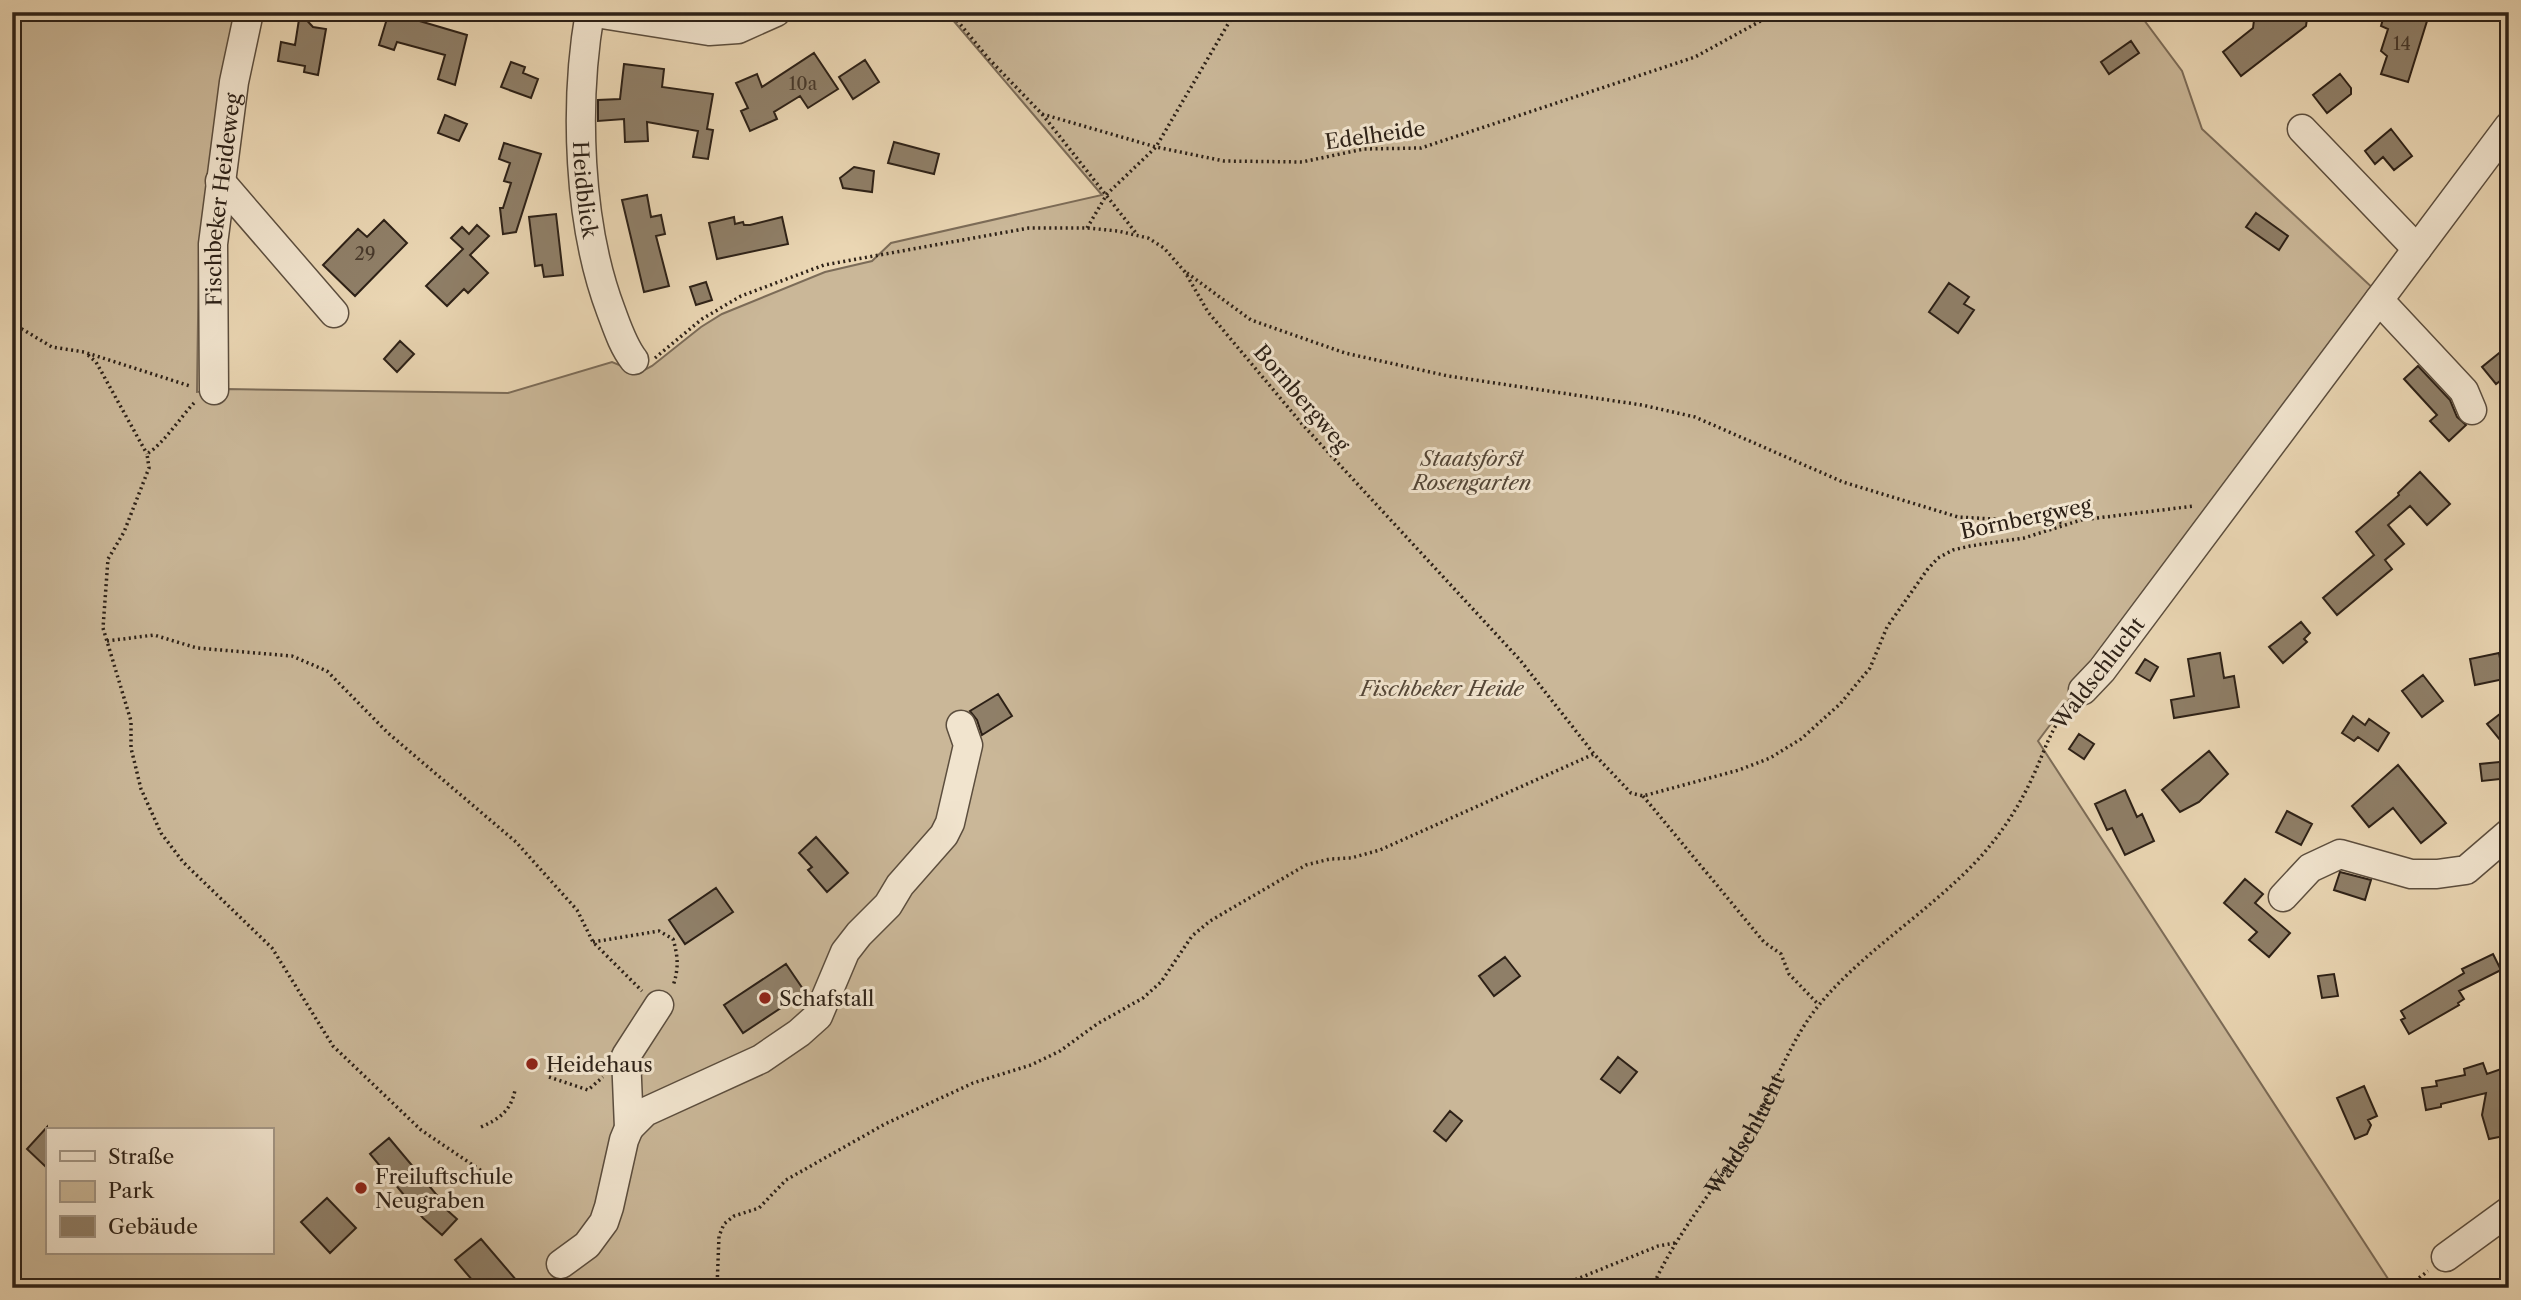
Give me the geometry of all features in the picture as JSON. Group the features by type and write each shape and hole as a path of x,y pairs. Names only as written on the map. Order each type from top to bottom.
{"street":[{"name":"Fischbeker Heideweg","path":"201,391 220,181 234,82 249,12"},
{"path":"590,12 709,31 738,29 776,12"},
{"name":"Heidblick","path":"590,12 582,76 588,230 602,289 617,328 634,360"},
{"name":"Waldschlucht","path":"2084,690 2102,670 2509,126"},
{"path":"2302,129 2417,249"},
{"path":"220,181 334,313"},
{"path":"2379,300 2464,391 2472,410"},
{"path":"561,1264 587,1245 604,1222 624,1140 629,1128 645,1112 761,1059 799,1033 818,1016 845,952 888,905 905,878 944,835 950,823 968,745 961,725"},
{"path":"2283,897 2310,868 2340,854 2411,874 2437,874 2466,870 2509,833"},
{"path":"629,1128 626,1056 659,1005"},
{"path":"2446,1257 2509,1211"}],"path":[{"name":"Bornbergweg","path":"950,12 989,59 1042,114 1137,234 1164,248 1185,272 1208,312 1302,424 1520,660 1594,754 1632,793 1643,796 1739,770 1769,758 1801,739 1840,704 1870,668 1887,627 1938,558 1970,546 2024,538 2069,523 2171,507 2226,505"},
{"path":"1087,228 1107,194 1156,147 1235,12"},
{"name":"Edelheide","path":"1042,114 1156,147 1224,161 1302,162 1364,149 1421,148 1695,57 1777,12"},
{"path":"634,360 643,363 654,359 702,319 741,296 824,265 1029,228 1087,228 1137,234"},
{"path":"1185,272 1251,320 1345,353 1448,376 1642,405 1695,417 1843,482 1958,517 2069,523"},
{"path":"12,323 52,347 84,352 201,391 158,447 148,454"},
{"path":"84,352 96,362 148,454 149,468 124,532 108,559 103,628 131,721 131,748 141,789 161,833 183,862 272,948 333,1046 421,1129 498,1182"},
{"path":"107,641 154,635 197,648 292,656 327,671 388,733 516,842 577,910 593,942 659,1005 673,985 678,970 678,954 673,939 659,931 593,942"},
{"name":"Waldschlucht","path":"1651,1288 1675,1243 1750,1132 1805,1025 1819,1005 1882,945 1957,880 1983,853 2019,804 2058,719 2084,690"},
{"path":"717,1288 719,1236 723,1224 734,1216 759,1208 786,1180 885,1125 973,1083 1031,1065 1060,1051 1097,1024 1143,998 1161,982 1192,936 1210,921 1307,866 1380,850 1594,754"},
{"name":"Bornbergweg","path":"1643,796 1764,942 1781,954 1789,974 1819,1005"},
{"path":"549,1076 588,1090 626,1056"},
{"path":"481,1127 499,1119 512,1104 515,1090"},
{"path":"1555,1288 1658,1245 1675,1243"}],"green space":[{"name":"Staatsforst Rosengarten","path":"12,12 238,12 199,249 197,392 226,389 508,393 612,362 639,373 722,314 825,272 872,261 891,243 1102,195 946,12 2138,12 2182,71 2202,129 2376,291 2038,741 2394,1288 12,1288"}],"building":[{"path":"389,12 467,35 455,85 438,79 445,55 397,42 394,50 379,45"},
{"path":"2255,12 2308,12 2306,26 2241,76 2223,52 2253,28"},
{"path":"2385,12 2421,12 2419,18 2427,21 2408,82 2381,74 2387,56 2381,51 2388,29 2381,26"},
{"path":"300,13 313,27 326,29 318,75 304,72 305,66 278,61 281,42 295,45"},
{"path":"2131,41 2139,53 2109,74 2101,62"},
{"path":"814,53 838,89 808,108 800,96 774,112 777,119 750,131 741,111 748,108 736,83 757,74 762,87"},
{"path":"865,60 879,82 853,99 839,77"},
{"path":"511,62 525,67 523,73 538,79 531,98 501,87"},
{"path":"624,64 664,69 662,87 713,94 707,129 713,130 708,159 693,157 698,131 647,122 648,141 625,142 624,119 598,121 598,100 620,99"},
{"path":"2340,74 2351,88 2351,94 2327,113 2313,95"},
{"path":"445,115 467,124 459,141 438,133"},
{"path":"2391,129 2412,156 2394,170 2383,157 2375,164 2365,151"},
{"path":"894,142 939,154 934,174 888,163"},
{"path":"504,143 541,154 516,232 503,234 500,208 503,208 511,183 504,181 510,163 499,159"},
{"path":"854,167 874,171 872,192 843,188 840,178"},
{"path":"647,195 651,217 661,215 665,234 656,236 669,286 644,292 622,200"},
{"path":"2256,213 2288,236 2279,250 2246,227"},
{"path":"556,214 563,275 544,277 542,265 535,266 529,217"},
{"path":"734,217 735,224 743,222 744,225 750,225 782,217 788,244 717,259 709,223"},
{"path":"384,220 407,243 355,296 323,265 358,229 367,237"},
{"path":"477,225 489,236 470,255 488,273 468,293 464,289 447,306 426,286 463,249 451,238 462,227 469,234"},
{"path":"706,282 712,300 696,305 690,287"},
{"path":"1949,283 1969,297 1964,304 1974,310 1958,333 1929,312"},
{"path":"400,341 414,354 397,372 384,359"},
{"path":"2509,345 2509,374 2496,384 2482,367"},
{"path":"2418,366 2450,400 2457,417 2466,425 2449,441 2430,421 2437,415 2404,379"},
{"path":"2420,472 2450,504 2427,525 2410,506 2388,525 2404,544 2385,560 2392,569 2337,615 2323,598 2374,555 2356,532 2399,495"},
{"path":"2301,622 2310,633 2304,639 2307,642 2283,663 2269,647"},
{"path":"2220,653 2224,678 2234,676 2239,707 2174,718 2171,700 2194,696 2188,659"},
{"path":"2499,653 2504,679 2475,685 2470,659"},
{"path":"2145,659 2158,667 2150,681 2136,673"},
{"path":"2423,675 2443,701 2422,717 2402,691"},
{"path":"998,694 1012,716 982,735 977,720 970,711"},
{"path":"2509,707 2509,751 2487,724"},
{"path":"2353,716 2365,725 2369,719 2389,733 2378,751 2358,737 2354,741 2342,733"},
{"path":"2079,734 2094,744 2084,759 2069,749"},
{"path":"2209,751 2228,774 2199,802 2180,812 2162,790"},
{"path":"2509,761 2509,778 2482,781 2480,764"},
{"path":"2398,765 2446,823 2421,843 2393,808 2369,827 2352,806"},
{"path":"2125,790 2137,817 2142,814 2154,841 2125,855 2112,828 2107,830 2095,804"},
{"path":"2287,811 2312,824 2301,845 2276,832"},
{"path":"816,837 848,873 827,892 808,870 812,867 799,853"},
{"path":"2340,872 2371,880 2365,900 2334,890"},
{"path":"2245,879 2263,894 2255,903 2290,933 2269,957 2249,940 2257,932 2224,903"},
{"path":"716,888 733,912 685,944 669,920"},
{"path":"2493,954 2501,970 2459,991 2464,999 2459,1005 2409,1034 2401,1020 2405,1018 2401,1011 2464,973 2462,969"},
{"path":"1505,957 1520,976 1494,996 1479,976"},
{"name":"Schafstall","path":"786,964 805,992 743,1033 724,1005"},
{"path":"2334,974 2338,996 2322,998 2318,976"},
{"path":"1618,1057 1637,1072 1620,1093 1601,1079"},
{"path":"2483,1063 2487,1074 2504,1068 2509,1083 2509,1135 2489,1139 2482,1115 2486,1093 2426,1110 2422,1088 2437,1086 2436,1081 2465,1075 2464,1069"},
{"path":"2364,1086 2377,1116 2368,1120 2371,1125 2367,1134 2355,1139 2337,1098"},
{"path":"1450,1111 1462,1121 1446,1141 1434,1131"},
{"path":"46,1128 46,1167 27,1149"},
{"path":"389,1138 441,1200 438,1202 457,1219 442,1235 423,1218 370,1154"},
{"path":"327,1198 356,1228 330,1253 301,1222"},
{"path":"481,1239 523,1288 479,1288 455,1260"}],"place":[{"name":"Schafstall","path":"765,998"},
{"name":"Heidehaus","path":"532,1064"},
{"name":"Freiluftschule Neugraben","path":"361,1188"}],"park label":[{"name":"Fischbeker Heide","path":"1442,688"}]}
